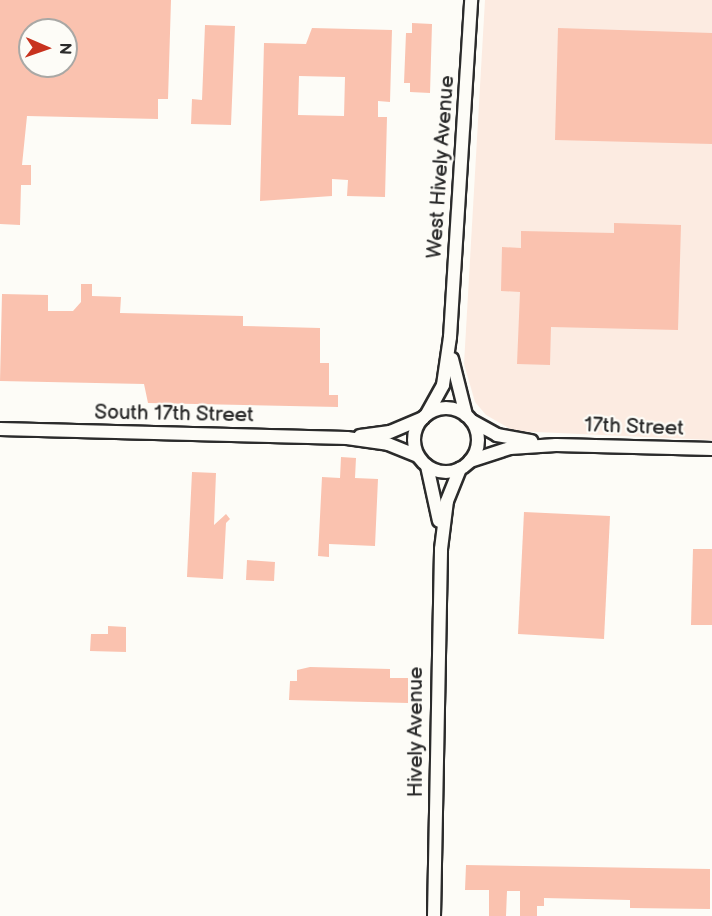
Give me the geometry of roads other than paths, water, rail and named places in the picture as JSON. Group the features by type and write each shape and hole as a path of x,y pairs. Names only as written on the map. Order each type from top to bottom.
{"street":[{"name":"West Hively Avenue","path":"450,337 471,0"},
{"path":"418,456 414,435 443,385 450,337"},
{"path":"347,438 388,444 418,456 427,466 447,472 465,465 478,439 453,376 450,337"},
{"path":"347,438 390,432 444,408 468,417"},
{"name":"17th Street","path":"468,417 497,435 556,445"},
{"name":"South 17th Street","path":"0,429 347,438"},
{"name":"17th Street","path":"465,465 510,448 556,445 712,449"},
{"name":"Hively Avenue","path":"441,549 447,501 465,465"},
{"name":"Hively Avenue","path":"427,466 437,501 441,549 434,916"}]}
